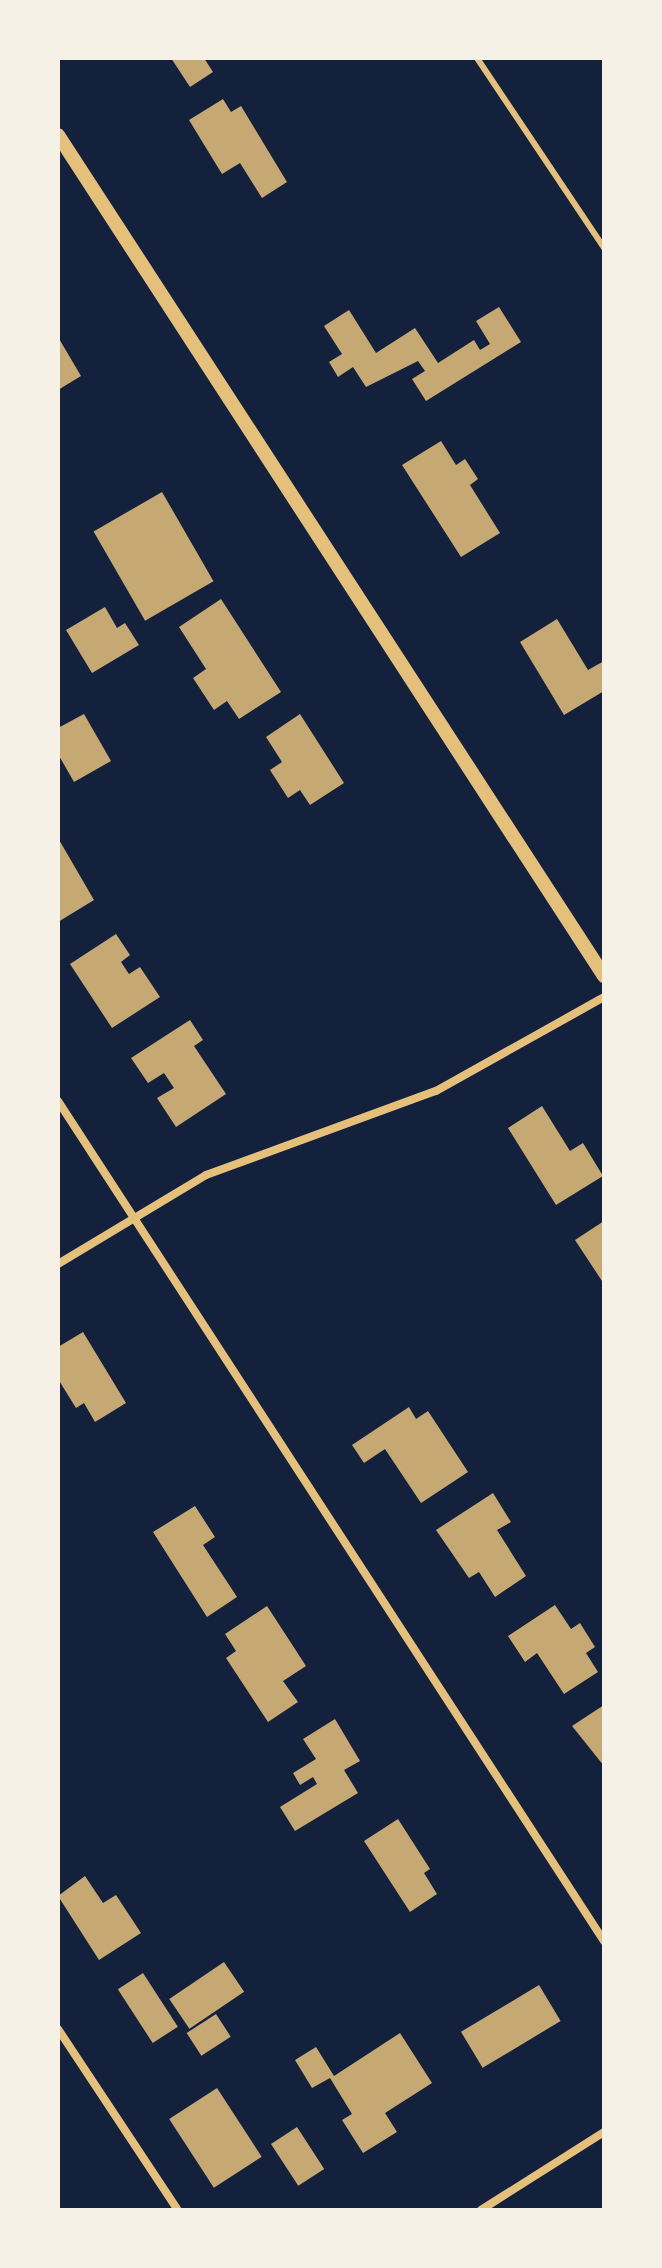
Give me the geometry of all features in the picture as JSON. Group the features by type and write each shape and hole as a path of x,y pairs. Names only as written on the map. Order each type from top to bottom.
{"street":[{"path":"58,135 604,976"},
{"path":"58,1264 206,1175 436,1091 604,997"},
{"path":"58,1101 604,1941"},
{"path":"58,2029 178,2210"},
{"path":"481,2210 604,2132"}],"lane":[{"path":"477,58 604,248"}],"building":[{"path":"171,58 204,58 213,72 190,87"},
{"path":"223,99 231,112 241,106 287,182 262,198 240,163 222,174 189,120"},
{"path":"499,307 521,342 426,401 412,379 425,371 418,361 366,387 353,367 338,377 329,362 342,354 324,326 349,310 376,353 415,328 438,363 474,340 480,350 490,344 476,321"},
{"path":"58,337 81,376 58,390"},
{"path":"441,441 456,465 465,459 478,479 470,485 500,533 461,557 402,465"},
{"path":"162,492 214,581 145,621 94,532"},
{"path":"221,599 281,692 239,719 227,701 214,710 193,678 206,669 179,627"},
{"path":"105,607 117,628 125,623 139,645 92,673 66,630"},
{"path":"557,619 588,670 604,661 604,691 564,715 520,642"},
{"path":"84,714 111,761 74,782 58,754 58,728"},
{"path":"300,714 344,783 310,805 300,790 288,798 270,770 282,762 266,737"},
{"path":"58,838 94,900 58,922"},
{"path":"116,934 130,955 121,962 129,974 140,967 160,997 112,1028 70,964"},
{"path":"190,1020 203,1040 194,1046 226,1094 176,1127 157,1098 174,1088 164,1073 148,1083 131,1058"},
{"path":"542,1106 570,1151 583,1143 603,1176 556,1205 508,1128"},
{"path":"604,1221 604,1280 602,1281 575,1240"},
{"path":"83,1332 126,1403 95,1422 84,1403 76,1408 58,1379 58,1347"},
{"path":"409,1407 416,1419 428,1411 468,1472 421,1503 385,1449 364,1463 352,1445"},
{"path":"493,1493 511,1522 497,1530 526,1576 495,1597 479,1572 469,1578 436,1530"},
{"path":"195,1506 215,1537 203,1545 237,1597 207,1617 153,1532"},
{"path":"555,1605 571,1629 580,1623 595,1647 586,1653 598,1672 564,1694 537,1653 525,1662 508,1636"},
{"path":"267,1606 306,1666 283,1681 298,1702 268,1722 226,1658 236,1651 225,1634"},
{"path":"604,1705 604,1766 572,1726"},
{"path":"335,1719 360,1761 344,1770 358,1793 295,1831 280,1807 317,1784 313,1777 300,1785 293,1773 316,1759 303,1739"},
{"path":"398,1819 430,1869 424,1873 437,1894 410,1912 364,1841"},
{"path":"85,1876 103,1903 116,1895 141,1933 99,1960 58,1896"},
{"path":"224,1962 244,1992 189,2029 169,1999"},
{"path":"143,1973 178,2027 153,2043 118,1989"},
{"path":"539,1985 561,2021 483,2068 461,2032"},
{"path":"216,2014 231,2037 201,2056 187,2033"},
{"path":"400,2033 432,2083 385,2113 397,2132 363,2153 342,2120 352,2114 330,2078 312,2088 295,2060 316,2047 334,2076"},
{"path":"217,2088 262,2157 214,2188 169,2119"},
{"path":"297,2127 324,2169 298,2186 271,2144"}]}
